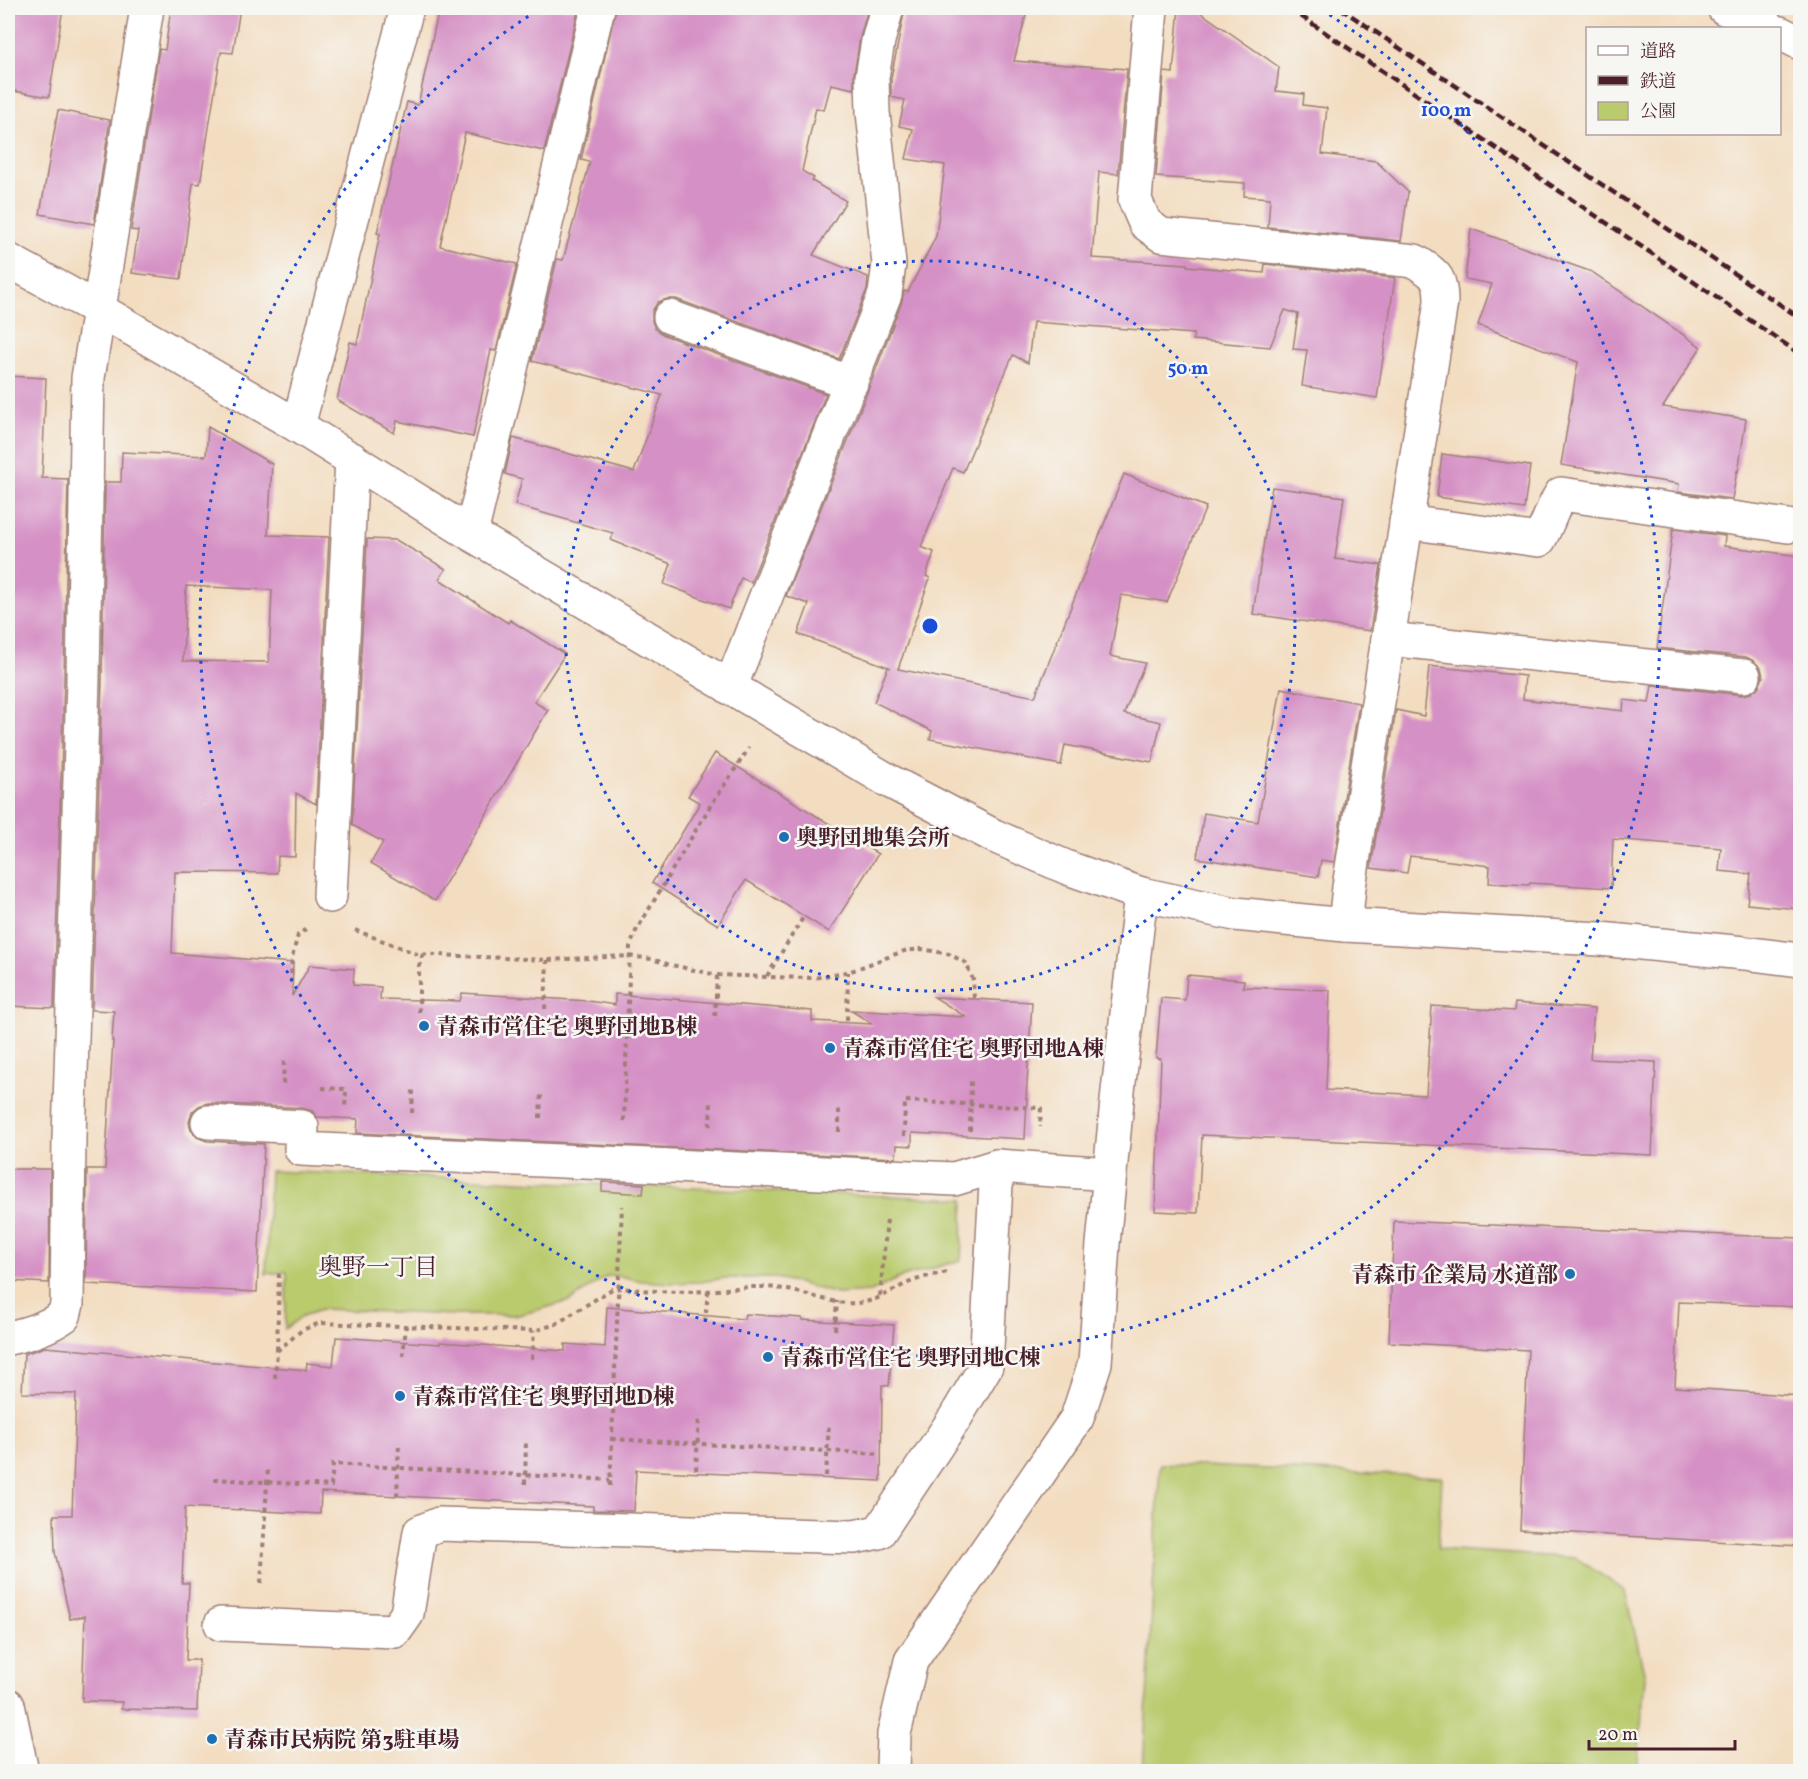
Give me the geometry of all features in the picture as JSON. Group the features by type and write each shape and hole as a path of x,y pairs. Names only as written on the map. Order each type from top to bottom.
{"street":[{"path":"8,1338 27,1334 53,1324 64,1316 67,1304 69,1138 83,680 88,378 147,8"},
{"path":"298,426 406,8"},
{"path":"471,534 598,8"},
{"path":"730,688 885,294 889,264 873,112 872,77 887,8"},
{"path":"1151,8 1135,200 1145,223 1161,235 1415,261 1434,273 1441,286 1441,302 1345,925"},
{"path":"1724,8 1767,27"},
{"path":"1781,34 1800,43"},
{"path":"8,260 98,309 298,426 471,534 889,781 994,836 1068,868 1142,894 1235,914 1345,925 1600,939 1800,960"},
{"path":"670,317 851,383"},
{"path":"322,910 352,459"},
{"path":"1406,522 1539,540 1561,494 1788,526"},
{"path":"1388,639 1744,676"},
{"path":"893,1772 894,1734 911,1661 1077,1418 1095,1363 1103,1244 1118,1091 1142,894"},
{"path":"208,1122 302,1127 301,1149 954,1179 997,1166 1110,1174"},
{"path":"221,1624 395,1631 407,1614 420,1532 439,1524 854,1537 879,1532 955,1418 986,1366 997,1166"},
{"path":"8,1705 22,1772"}],"path":[{"path":"614,1123 624,1123 628,956 636,930 709,808 753,742"},
{"path":"291,983 292,957 298,935 322,910"},
{"path":"766,977 804,916"},
{"path":"353,930 417,954 547,960 628,956 652,959 717,975 766,977 814,978 848,972 904,951 922,949 949,954 966,963 973,980 974,999"},
{"path":"418,1012 419,966 423,954"},
{"path":"545,1009 547,960"},
{"path":"847,1020 848,972"},
{"path":"715,1016 717,975"},
{"path":"273,1086 283,1087 284,1061"},
{"path":"970,1080 970,1104"},
{"path":"314,1088 346,1089 345,1111"},
{"path":"413,1089 411,1114 423,1114"},
{"path":"541,1095 540,1119 550,1120"},
{"path":"699,1127 710,1128 711,1100"},
{"path":"893,1136 904,1136 905,1101 1041,1108 1038,1170"},
{"path":"839,1109 838,1133 849,1134"},
{"path":"608,1530 624,1164"},
{"path":"880,1296 888,1176"},
{"path":"277,1351 302,1330 320,1323 534,1331 556,1324 612,1289 620,1288 668,1292 743,1287 776,1288 837,1301 858,1303 873,1300 912,1281 938,1274 991,1269"},
{"path":"274,1378 279,1272"},
{"path":"705,1322 708,1291"},
{"path":"836,1330 837,1301"},
{"path":"403,1356 406,1326"},
{"path":"532,1359 534,1331"},
{"path":"696,1470 699,1416"},
{"path":"826,1476 829,1422"},
{"path":"612,1439 827,1450 881,1454 892,1459 927,1461"},
{"path":"214,1479 331,1486 333,1464 610,1480"},
{"path":"258,1626 268,1467"}],"green space":[{"path":"270,1171 964,1199 961,1260 899,1278 871,1292 837,1294 776,1278 725,1278 671,1283 607,1276 570,1301 519,1315 453,1315 324,1309 302,1316 285,1329 287,1272 266,1274"},
{"path":"1160,1464 1442,1477 1438,1549 1576,1558 1625,1591 1645,1677 1637,1771 1143,1770"}],"building":[{"path":"8,8 63,8 49,97 8,90"},
{"path":"171,8 240,8 233,53 221,52 200,184 193,183 181,279 132,273 138,231 131,230 159,49 165,50"},
{"path":"439,8 579,8 544,151 465,133 440,246 517,264 496,351 491,350 473,437 397,421 394,433 337,400 350,342 357,344 380,234 377,233 407,102 418,105"},
{"path":"616,8 868,8 860,38 854,89 831,84 824,110 816,108 802,171 814,178 812,181 846,201 813,255 868,277 867,289 839,359 676,299 658,302 652,311 655,329 664,335 826,394 751,582 741,578 729,609 664,584 671,564 611,540 613,533 515,505 522,479 505,474 513,438 634,472 662,395 532,361 557,259 563,260 590,162 581,160"},
{"path":"905,8 1028,8 1014,61 1127,69 1118,174 1099,172 1092,258 1187,264 1187,266 1264,273 1265,264 1395,278 1377,398 1302,386 1307,350 1293,349 1298,314 1285,310 1270,347 1193,340 1194,334 1033,322 1028,363 1013,355 963,472 953,468 921,547 934,552 926,576 930,578 898,669 1035,697 1124,474 1206,507 1167,602 1121,595 1110,656 1145,663 1124,714 1161,722 1152,762 1065,745 1061,765 930,739 932,731 874,702 888,667 891,668 798,634 809,604 786,596 868,390 904,291 908,292 936,236 945,165 906,159 913,129 899,126 905,100 891,97 891,78"},
{"path":"1179,8 1194,8 1279,67 1276,91 1304,94 1303,105 1327,108 1322,154 1376,161 1408,192 1401,241 1268,227 1270,198 1244,196 1245,183 1156,177 1164,72 1173,73"},
{"path":"58,110 110,120 94,224 40,214"},
{"path":"1471,229 1592,272 1701,347 1663,407 1746,419 1732,499 1678,492 1679,484 1561,465 1578,362 1478,325 1492,284 1465,279"},
{"path":"8,376 46,378 42,478 68,479 54,1008 8,1006"},
{"path":"208,427 272,464 268,535 329,537 316,804 296,793 295,857 278,856 277,873 175,872 172,953 293,963 292,996 310,965 354,969 353,985 381,987 380,999 460,1001 462,993 588,1001 615,1005 615,994 812,1011 812,1021 873,1024 850,1010 966,1017 934,997 1032,1002 1025,1139 912,1133 912,1146 897,1145 896,1158 357,1133 358,1119 317,1117 312,1111 303,1108 208,1103 192,1112 189,1122 191,1130 197,1137 207,1141 264,1144 257,1292 86,1284 87,1169 105,1169 114,1011 92,1010 102,681 105,482 121,482 122,452 206,456","holes":["186,586 272,590 269,662 183,661"]},
{"path":"1442,454 1530,466 1524,509 1437,497"},
{"path":"1272,487 1344,497 1335,559 1381,565 1370,631 1253,614"},
{"path":"1673,529 1725,536 1724,546 1800,556 1800,889 1798,909 1747,904 1751,874 1719,871 1721,848 1613,839 1611,888 1489,883 1490,866 1410,856 1407,873 1371,868 1396,710 1424,716 1429,666 1525,676 1523,699 1623,711 1624,700 1649,703 1652,685 1742,695 1751,693 1759,687 1763,677 1761,668 1746,657 1657,648"},
{"path":"367,539 396,540 446,569 439,579 508,623 510,620 565,654 534,702 548,710 435,901 371,863 383,842 352,825"},
{"path":"1281,688 1359,703 1334,862 1321,860 1318,877 1197,858 1204,813 1258,822"},
{"name":"奥野団地集会所","path":"715,753 878,854 829,932 746,880 718,925 652,883 700,803 688,796"},
{"path":"1187,975 1244,980 1243,987 1330,990 1326,1090 1426,1095 1432,1006 1514,1011 1515,1003 1594,1009 1590,1059 1656,1062 1652,1155 1202,1135 1198,1213 1155,1211 1161,1059 1156,1058 1161,998 1185,1000"},
{"path":"8,1169 50,1169 49,1283 8,1281"},
{"path":"602,1182 644,1184 643,1194 602,1191"},
{"path":"1394,1221 1800,1238 1800,1307 1679,1302 1675,1387 1800,1396 1800,1546 1520,1530 1528,1350 1389,1342"},
{"path":"607,1307 744,1319 745,1314 894,1325 889,1386 882,1385 881,1481 636,1470 634,1511 593,1510 593,1506 321,1492 320,1514 185,1507 182,1583 189,1583 186,1660 199,1660 197,1711 121,1709 122,1702 82,1701 85,1616 70,1619 55,1552 54,1515 72,1515 76,1394 22,1393 24,1354 45,1347 306,1370 307,1363 333,1366 336,1337 565,1351 565,1344 605,1347"}],"railway":[{"path":"1289,8 1800,354"},
{"path":"1340,8 1800,318"}],"place":[{"name":"奥野団地集会所","path":"784,837"},
{"name":"青森市営住宅 奥野団地B棟","path":"424,1026"},
{"name":"青森市営住宅 奥野団地A棟","path":"830,1048"},
{"name":"青森市 企業局 水道部","path":"1570,1274"},
{"name":"青森市営住宅 奥野団地C棟","path":"768,1357"},
{"name":"青森市営住宅 奥野団地D棟","path":"400,1396"},
{"name":"青森市民病院 第3駐車場","path":"212,1739"}],"district":[{"name":"奥野一丁目","path":"378,1267"}]}
